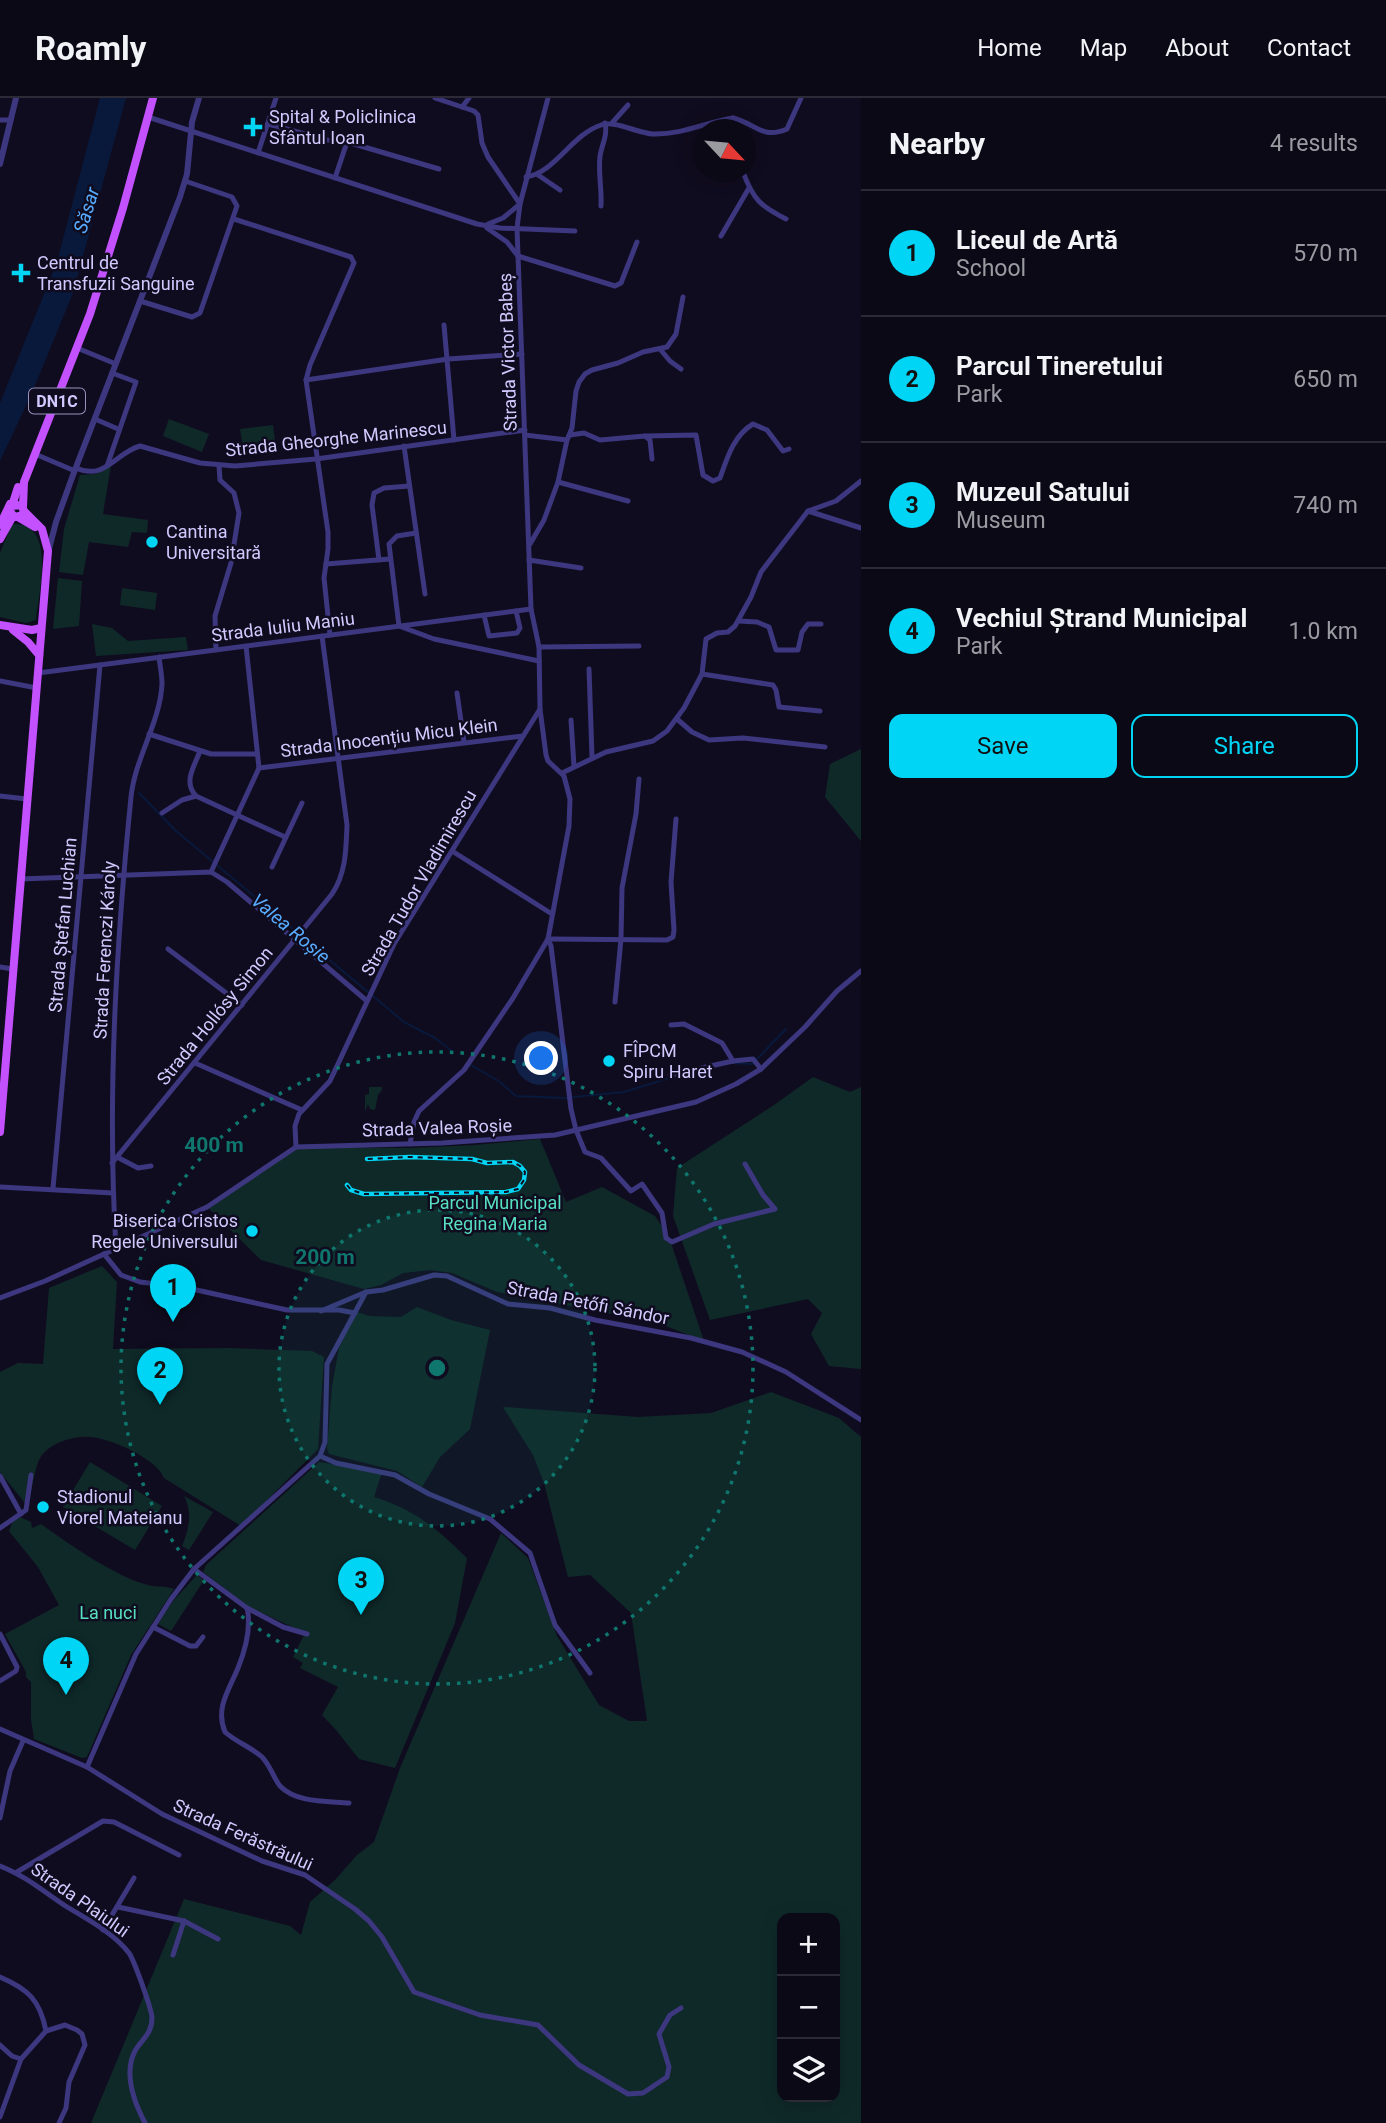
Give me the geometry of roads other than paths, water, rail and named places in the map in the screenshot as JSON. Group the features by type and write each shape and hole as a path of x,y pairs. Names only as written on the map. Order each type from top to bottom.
{"main road":[{"name":"DN1C","path":"0,539 19,513 27,474 77,348 109,254 153,98"},
{"name":"DN1C","path":"0,525 27,474"},
{"path":"18,487 12,506 18,504 19,513 33,524 41,535 45,577"},
{"path":"0,1132 48,551 42,529 19,513"},
{"path":"0,625 32,630 41,628"},
{"path":"11,628 40,655"}],"street":[{"path":"0,164 16,98"},
{"path":"48,551 75,470 186,181 191,131 200,98"},
{"path":"258,153 276,98"},
{"path":"435,98 478,114 482,143 488,157 520,204 503,218 483,225"},
{"path":"462,107 469,98"},
{"name":"Strada Victor Babeș","path":"548,98 526,177 517,228 528,547 531,609 539,647 540,709 547,758 562,773 569,792 570,817 548,939"},
{"path":"526,177 538,175 584,134 605,123 632,131 659,134 693,130 733,118 763,133 785,131 801,98"},
{"path":"612,123 628,105"},
{"path":"148,117 483,225 575,231"},
{"path":"0,120 11,120"},
{"path":"601,206 599,169 600,154 607,131 605,123"},
{"path":"268,124 327,140 347,142 439,169"},
{"path":"335,178 347,142"},
{"path":"538,175 560,190"},
{"path":"140,301 187,316 197,316 200,313 237,206 232,197 186,181"},
{"path":"747,182 758,203 786,219"},
{"path":"721,236 749,188"},
{"path":"233,219 351,257 355,262 306,380 326,524 328,550 324,578 330,635"},
{"path":"483,225 507,242 518,256 619,286 637,242"},
{"path":"528,547 544,520 558,482 573,422 576,391 585,374 667,346 676,334 683,297"},
{"path":"444,326 454,440"},
{"path":"77,348 116,364"},
{"path":"660,349 681,369"},
{"path":"306,380 448,359 522,354"},
{"path":"107,466 136,382 113,373"},
{"path":"95,419 118,429"},
{"name":"Strada Gheorghe Marinescu","path":"35,454 90,473 140,446 219,466 316,458 525,432 568,438 584,433 600,440 696,435 703,475 713,481 720,478 728,453 745,429 753,424 767,430 783,451 789,449"},
{"path":"645,436 650,440 652,458"},
{"path":"404,446 425,594"},
{"path":"216,650 215,616 232,563 239,513 234,493 220,480 219,466"},
{"path":"562,773 592,757 653,741 677,719 702,674 706,639 732,630 739,621 764,566 808,511 836,500 861,481"},
{"path":"558,482 628,501"},
{"path":"379,560 372,505 374,493 384,488 410,486"},
{"path":"808,511 861,528"},
{"path":"42,529 56,522"},
{"path":"416,533 393,537 389,544 399,626 434,639 539,662"},
{"path":"326,564 390,559"},
{"path":"529,560 581,568"},
{"name":"Strada Iuliu Maniu","path":"38,673 531,609"},
{"path":"484,615 489,636 512,635 520,628 516,611"},
{"path":"739,621 769,627 776,650 798,650 802,632 808,624 821,624"},
{"name":"Strada Hollósy Simon","path":"112,1163 337,886 343,870 347,825 322,636"},
{"path":"211,872 259,768 246,646"},
{"path":"539,647 639,646"},
{"name":"Strada Ferenczi Károly","path":"117,1248 111,1090 123,874 132,788 162,685 159,657"},
{"name":"Strada Ștefan Luchian","path":"53,1188 100,665"},
{"path":"589,669 592,757"},
{"path":"702,674 774,685 779,707 820,711"},
{"path":"0,681 37,688"},
{"path":"457,693 464,742"},
{"name":"Strada Tudor Vladimirescu","path":"302,1110 330,1081 394,944 540,709"},
{"path":"677,719 705,739 743,738 825,747"},
{"path":"571,720 574,766"},
{"path":"149,734 219,756 257,754"},
{"name":"Strada Inocențiu Micu Klein","path":"259,768 523,736"},
{"path":"200,751 189,780 191,791 196,796 285,837"},
{"path":"615,1002 621,939 622,888 636,814 639,779"},
{"path":"0,796 27,799"},
{"path":"162,813 182,800 196,796"},
{"path":"272,867 302,803"},
{"path":"548,939 667,940 673,937 671,882 676,819"},
{"path":"452,851 552,914"},
{"path":"20,879 211,872 297,936 369,996"},
{"path":"410,1144 419,1111 469,1063 513,998 548,939"},
{"path":"548,939 569,1097 576,1130 585,1152 601,1158 631,1191 642,1184 662,1213 666,1237 670,1241 714,1224 775,1209 763,1195 745,1164"},
{"path":"167,949 242,1005"},
{"path":"0,967 13,969"},
{"name":"Strada Valea Roșie","path":"296,1147 505,1140 576,1130 696,1102 761,1069 805,1027 837,991 861,971"},
{"path":"671,1025 684,1024 722,1043 733,1060"},
{"path":"670,1075 733,1060 755,1061 761,1069"},
{"path":"0,1298 46,1281 211,1205 296,1147 295,1126 302,1110 195,1062"},
{"path":"117,1157 138,1168 151,1167"},
{"path":"0,1187 113,1193"},
{"name":"Strada Petőfi Sándor","path":"104,1254 121,1275 140,1282 183,1287 287,1310 321,1311 366,1292 438,1275 508,1304 550,1308 742,1352 786,1373 861,1420"},
{"path":"86,1767 126,1676 171,1599 194,1569 320,1456 325,1442 327,1364 366,1292"},
{"path":"321,1311 355,1313"},
{"path":"320,1456 336,1463 395,1475 429,1494 490,1519 530,1553 555,1625 590,1672"},
{"path":"0,1528 28,1507 31,1475"},
{"path":"0,1476 21,1514"},
{"path":"194,1569 247,1608 283,1627 307,1634"},
{"path":"247,1608 249,1620 244,1648 221,1709 226,1732 265,1760 276,1780 288,1792 299,1797 349,1804"},
{"path":"153,1627 190,1646 196,1646 203,1637"},
{"path":"0,1634 17,1667 16,1671 0,1681"},
{"name":"Strada Ferăstrăului","path":"0,1729 86,1767 162,1814 262,1861 305,1875 355,1909 382,1937 414,1992 480,2015 538,2025 579,2065 628,2094 643,2093 667,2077 669,2067 659,2034 670,2015 681,2008"},
{"path":"0,1818 10,1770 23,1741"},
{"path":"17,1872 103,1821 114,1822 179,1855"},
{"name":"Strada Plaiului","path":"0,1866 17,1872 103,1930 133,1958 150,2008 150,2029 135,2051 130,2076 134,2099 145,2123"},
{"path":"103,1930 134,1878"},
{"path":"118,1907 184,1921 218,1939"},
{"path":"173,1955 184,1921"},
{"path":"0,1977 26,1992 37,2003 46,2031"},
{"path":"0,2117 22,2059 46,2031 65,2025 77,2030 84,2038 85,2045 69,2082 66,2108 60,2123"},
{"path":"0,2045 12,2056 22,2059"}],"water":[{"name":"Săsar","path":"100,98 126,98 73,293 31,395 0,461 0,403 57,262"}],"waterway":[{"name":"Valea Roșie","path":"139,793 176,831 297,932"},
{"name":"Valea Roșie","path":"301,936 369,993"},
{"name":"Valea Roșie","path":"373,996 404,1022 435,1038 452,1051"},
{"name":"Valea Roșie","path":"733,1063 752,1064 786,1029"},
{"name":"Valea Roșie","path":"471,1065 500,1082 516,1096 567,1098"},
{"name":"Valea Roșie","path":"573,1097 624,1092 673,1077"}],"railway":[{"path":"347,1185 351,1190 364,1194 506,1192 518,1189 524,1180 525,1172 513,1162 487,1163 472,1159 410,1157 367,1159"}],"place":[{"name":"Spital & Policlinica Sfântul Ioan","path":"253,127"},
{"name":"Centrul de Transfuzii Sanguine","path":"21,273"},
{"name":"Cantina Universitară","path":"152,542"},
{"name":"FÎPCM Spiru Haret","path":"609,1061"},
{"name":"Biserica Cristos Regele Universului","path":"252,1231"},
{"name":"Liceul de Artă","path":"173,1322"},
{"name":"Parcul Tineretului","path":"160,1405"},
{"name":"Stadionul Viorel Mateianu","path":"43,1507"},
{"name":"Muzeul Satului","path":"361,1615"},
{"name":"Vechiul Ștrand Municipal","path":"66,1695"}],"park label":[{"name":"Parcul Municipal Regina Maria","path":"495,1213"},
{"name":"La nuci","path":"108,1613"}]}
